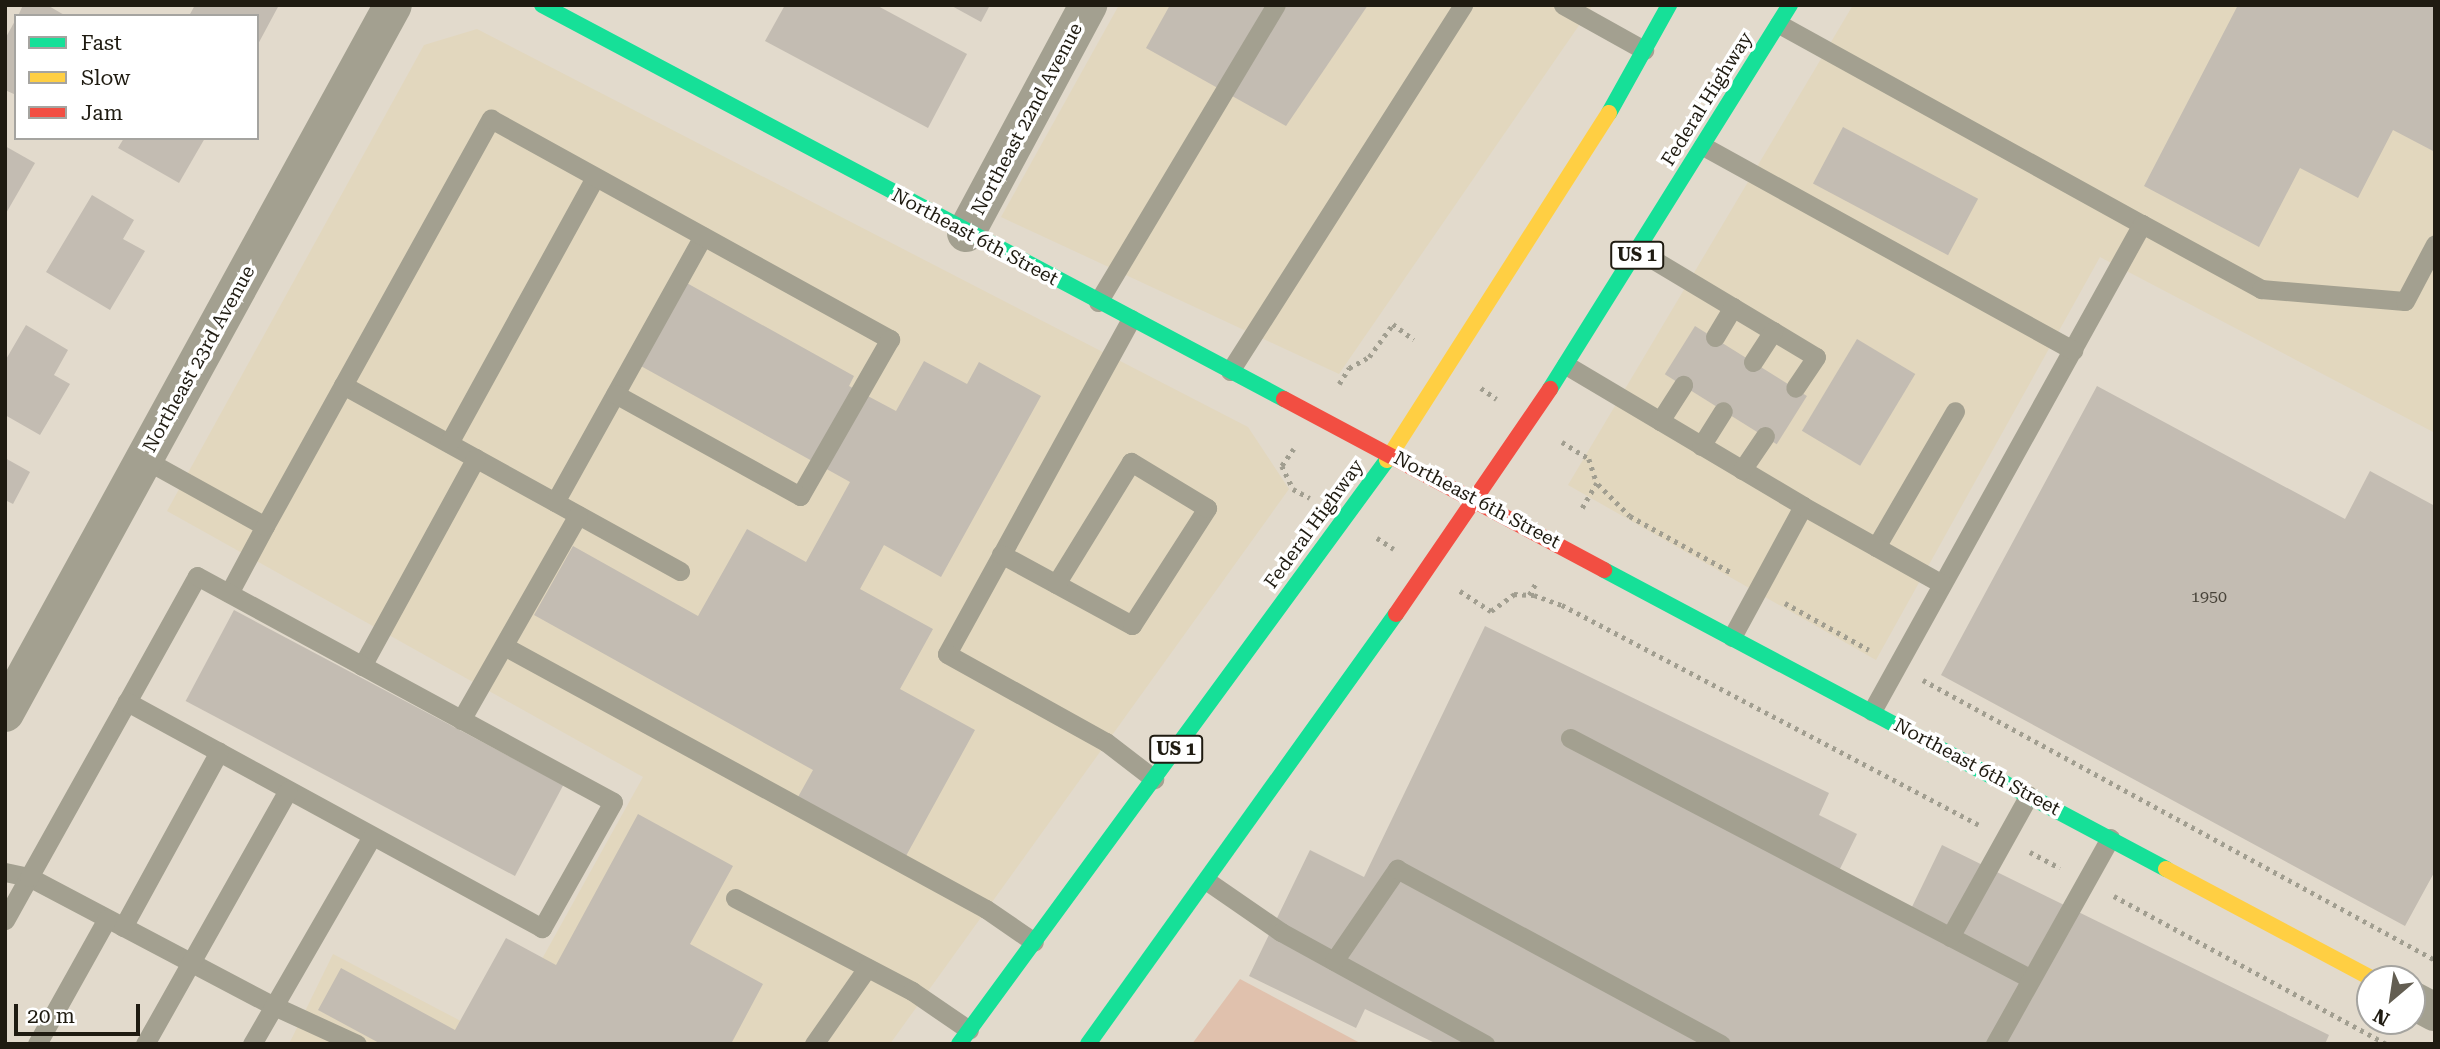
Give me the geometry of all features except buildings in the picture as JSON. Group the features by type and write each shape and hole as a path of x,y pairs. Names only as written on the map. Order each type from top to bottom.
{"main road":[{"name":"Northeast 6th Street","path":"542,5 966,233 1391,454 2356,970"},
{"name":"Federal Highway","path":"964,1037 1391,454 1506,278 1669,5"},
{"name":"Federal Highway","path":"1087,1044 1207,881 1477,500 1639,251 1790,5"}],"street":[{"name":"Northeast 23rd Avenue","path":"5,713 393,5"},
{"name":"Northeast 22nd Avenue","path":"966,233 1088,5"}],"lane":[{"path":"1098,302 1276,5"},
{"path":"1230,371 1463,5"},
{"path":"1563,5 1644,50"},
{"path":"1779,23 2261,289 2405,301 2435,244"},
{"path":"229,593 491,119 890,339 800,496 615,394"},
{"path":"1703,146 2073,350"},
{"path":"449,443 595,177"},
{"path":"1872,711 2142,224"},
{"path":"555,502 703,236"},
{"path":"1639,251 1816,356 1796,388"},
{"path":"1714,337 1734,307"},
{"path":"1130,319 947,653 1106,743 1154,779"},
{"path":"1754,362 1773,331"},
{"path":"1566,365 1803,506 1942,584"},
{"path":"343,385 680,571"},
{"path":"1660,421 1683,385"},
{"path":"1701,446 1723,411"},
{"path":"1876,547 1955,411"},
{"path":"1742,470 1765,436"},
{"path":"362,666 476,458"},
{"path":"144,459 265,526"},
{"path":"1002,554 1056,584 1132,625 1208,508 1131,462 1056,584"},
{"path":"1732,637 1803,506"},
{"path":"461,720 578,515"},
{"path":"5,920 197,576 613,802 542,928 127,702"},
{"path":"504,646 986,909 1034,942"},
{"path":"1570,738 2031,979"},
{"path":"37,1044 115,923 219,752"},
{"path":"145,1044 288,790"},
{"path":"1950,937 2029,795"},
{"path":"252,1044 372,835"},
{"path":"2002,1041 2031,979 2110,838"},
{"path":"1334,961 1396,869 1721,1044"},
{"path":"5,872 29,877 274,1006 357,1044"},
{"path":"1207,881 1334,961 1485,1044"},
{"path":"735,898 867,968 964,1037"},
{"path":"814,1044 867,968"}],"path":[{"path":"1597,484 1608,499 1630,516 2435,960"},
{"path":"1529,595 1562,605 2086,881 2387,1044"}],"shaded area":[{"path":"1119,5 1593,5 1339,374 1001,217"},
{"path":"1853,5 2435,5 2435,433 2100,257 1876,660 1568,485"},
{"path":"477,29 1248,427 1289,489 890,1044 289,1044 333,954 497,1040 643,777 167,511 424,45"},
{"path":"1240,979 1362,1044 1192,1044"}],"traffic: fast":[{"path":"542,5 1284,399"},
{"path":"1609,113 1669,5"},
{"path":"1550,389 1790,5"},
{"path":"959,1044 1387,460"},
{"path":"1604,570 2166,869"},
{"path":"1088,1044 1396,614"}],"traffic: slow":[{"path":"1387,460 1609,113"},
{"path":"2166,869 2356,970"}],"traffic: jam":[{"path":"1396,614 1550,389"},
{"path":"1284,399 1604,570"}]}
